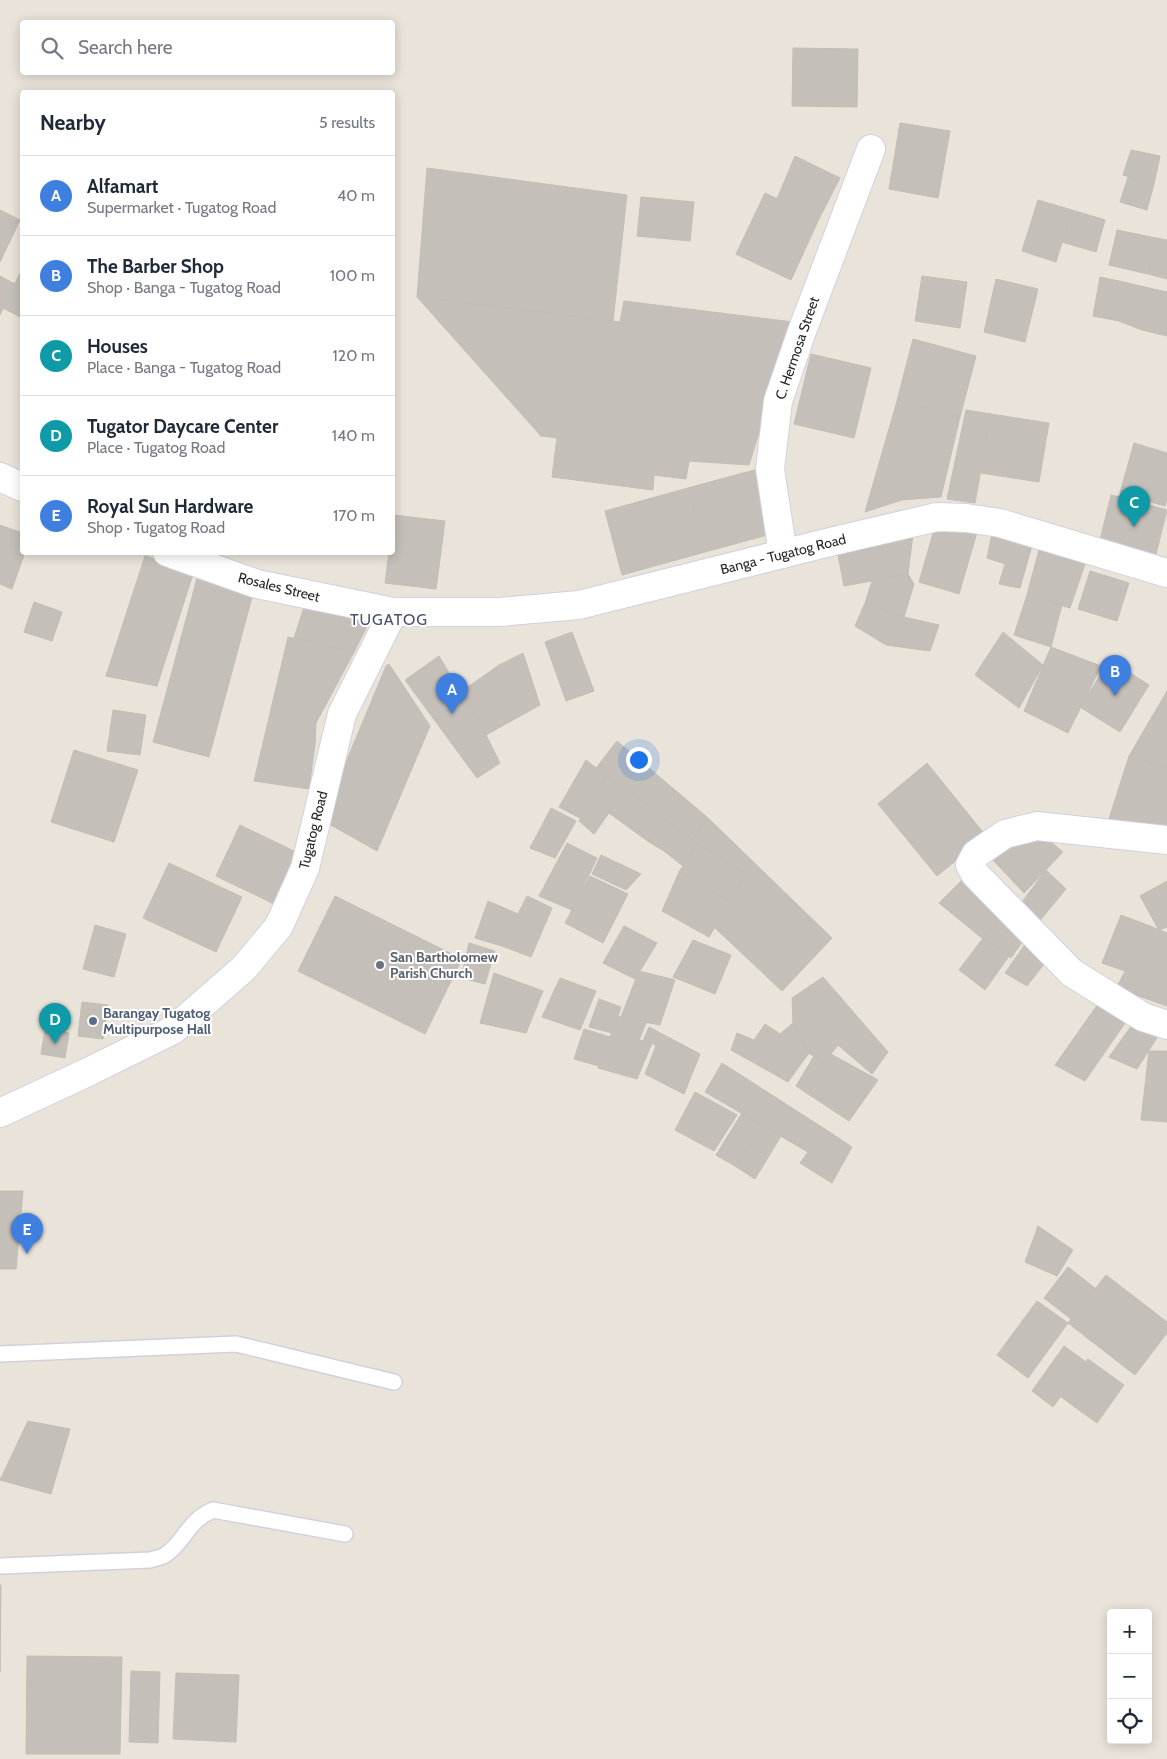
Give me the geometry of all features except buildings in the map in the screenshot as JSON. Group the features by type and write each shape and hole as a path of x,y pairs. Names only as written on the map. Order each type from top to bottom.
{"street":[{"name":"C. Hermosa Street","path":"783,554 770,469 778,401 802,331 871,149"},
{"path":"0,477 20,486"},
{"name":"Banga - Tugatog Road","path":"393,612 500,612 579,604 834,540 938,517 966,518 1000,524 1167,573"},
{"name":"Rosales Street","path":"175,555 257,584 393,612"},
{"name":"Tugatog Road","path":"0,1112 88,1072 173,1030 244,968 278,926 305,868 342,714 393,612"},
{"path":"1167,840 1037,826 1005,834 976,854 970,865 975,874 1072,973 1143,1017 1167,1025"}],"lane":[{"path":"0,1354 236,1344 394,1382"},
{"path":"0,1566 150,1560 164,1556 174,1547 194,1522 203,1514 213,1510 344,1534"}],"place":[{"name":"Houses","path":"1134,527"},
{"name":"The Barber Shop","path":"1115,696"},
{"name":"Alfamart","path":"452,714"},
{"name":"San Bartholomew Parish Church","path":"380,965"},
{"name":"Barangay Tugatog Multipurpose Hall","path":"93,1021"},
{"name":"Tugator Daycare Center","path":"55,1044"},
{"name":"Royal Sun Hardware","path":"27,1254"}],"district":[{"name":"TUGATOG","path":"389,619"}]}
